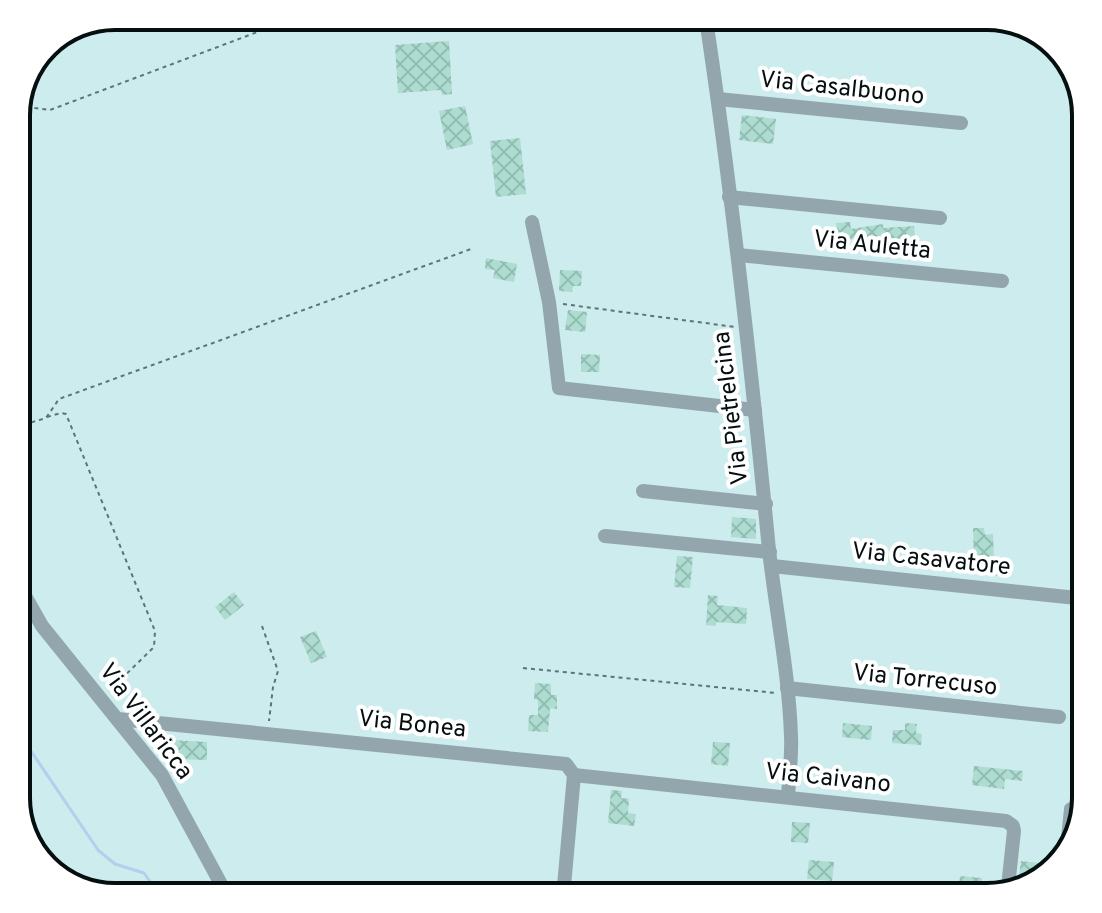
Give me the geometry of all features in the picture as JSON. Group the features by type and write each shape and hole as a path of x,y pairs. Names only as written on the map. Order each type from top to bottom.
{"street":[{"name":"Via Pietrelcina","path":"708,30 738,255 787,690 792,738 788,797"},
{"name":"Via Casalbuono","path":"718,99 961,123"},
{"path":"729,197 940,218"},
{"path":"532,222 549,302 559,388 755,410"},
{"name":"Via Auletta","path":"738,255 1002,281"},
{"path":"643,491 766,504"},
{"name":"Via Casavatore","path":"605,536 1072,597"},
{"name":"Via Villaricca","path":"30,605 42,626 167,783 221,883"},
{"name":"Via Torrecuso","path":"787,690 1059,717"},
{"name":"Via Bonea","path":"118,719 560,762 570,766 574,775"},
{"path":"564,883 574,775"},
{"name":"Via Caivano","path":"574,775 1009,822 1014,831 1009,879"}],"path":[{"path":"31,105 50,110 263,30"},
{"path":"46,418 59,399 471,249"},
{"path":"549,302 744,328"},
{"path":"30,423 66,414 155,631 154,647 101,698"},
{"path":"262,626 278,671 270,703 269,733"},
{"path":"523,668 761,693 787,690"}],"building":[{"path":"449,41 452,94 442,95 441,90 398,93 395,45"},
{"path":"465,106 473,144 447,150 439,111"},
{"path":"742,115 776,119 773,144 739,140"},
{"path":"520,138 526,194 496,197 490,141"},
{"path":"850,222 851,229 883,224 883,228 914,226 916,246 869,249 867,237 839,241 836,223"},
{"path":"486,258 517,264 514,282 493,278 495,270 485,269"},
{"path":"560,270 582,271 581,286 573,286 572,292 559,291"},
{"path":"568,310 587,312 585,332 565,330"},
{"path":"581,354 600,355 599,372 581,372"},
{"path":"732,517 756,519 756,539 731,537"},
{"path":"973,528 984,528 985,535 993,534 994,564 999,564 999,576 988,576 982,558 974,558"},
{"path":"677,556 693,557 690,588 674,587"},
{"path":"234,592 244,605 225,620 215,607"},
{"path":"708,595 718,596 717,605 747,608 746,624 716,622 716,626 706,625"},
{"path":"316,631 327,657 311,663 300,637"},
{"path":"535,683 551,684 551,695 557,695 557,709 550,708 548,732 528,731 529,715 538,715 538,700 534,699"},
{"path":"843,723 872,726 871,740 842,737"},
{"path":"905,723 917,724 916,733 922,734 921,745 892,743 893,730 905,730"},
{"path":"170,740 207,742 207,760 169,759"},
{"path":"713,742 730,743 728,766 711,764"},
{"path":"974,766 1023,771 1022,781 1005,779 1004,789 972,785"},
{"path":"611,790 622,791 621,798 629,799 628,813 636,814 634,826 608,823"},
{"path":"792,822 810,823 808,843 791,842"},
{"path":"809,860 834,862 832,881 807,879"},
{"path":"1021,861 1041,863 1024,874 1019,876"},
{"path":"960,876 982,878 982,883 959,883"}],"waterway":[{"path":"30,750 98,850 115,864 144,873 151,883"}]}
